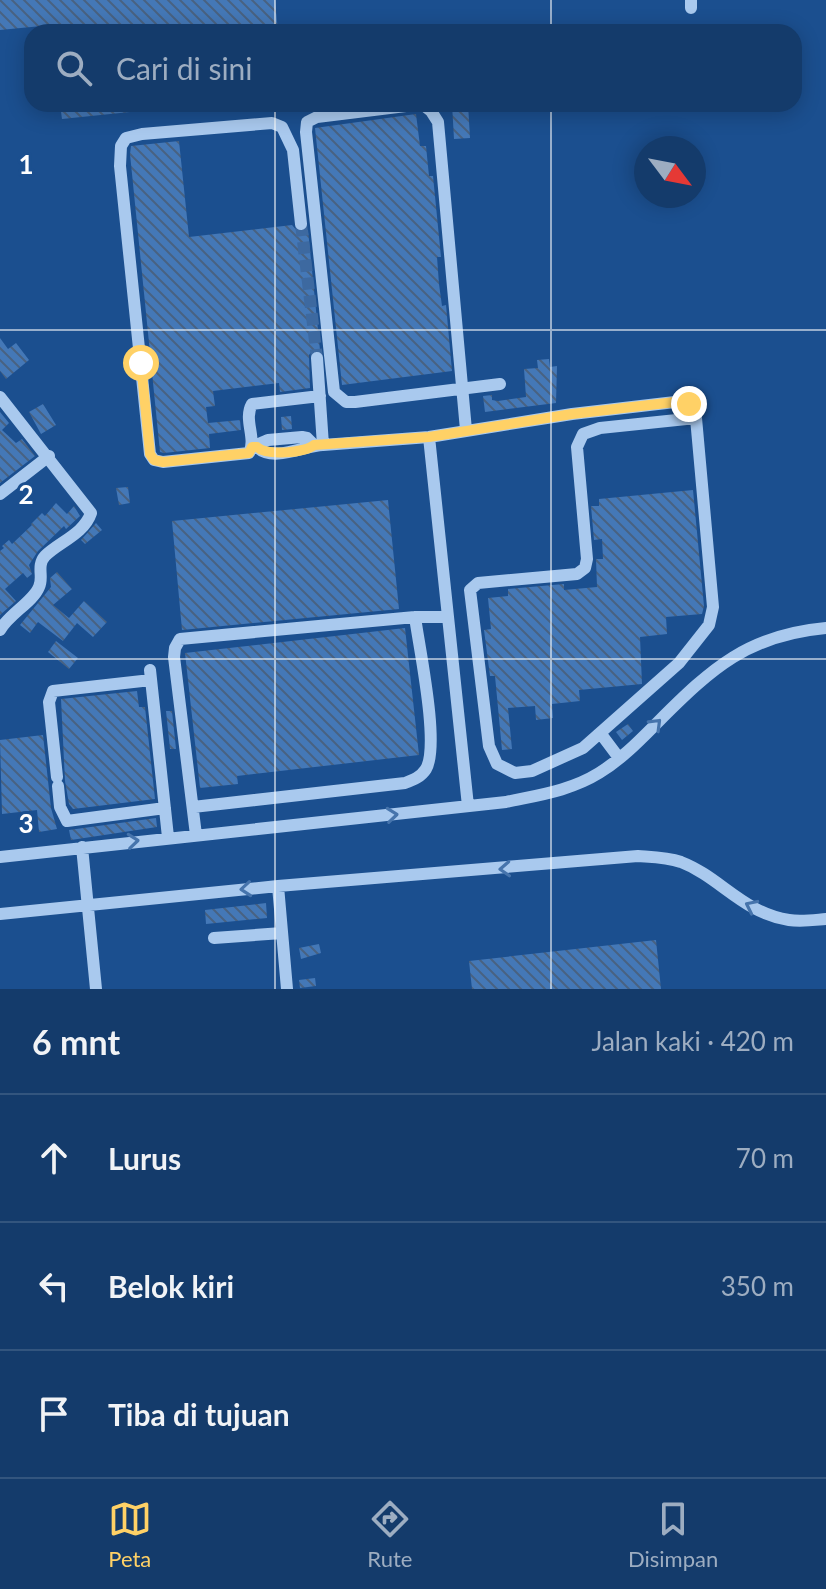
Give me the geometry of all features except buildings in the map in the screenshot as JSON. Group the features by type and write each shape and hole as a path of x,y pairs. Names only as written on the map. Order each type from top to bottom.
{"street":[{"path":"357,112 317,117 307,122 306,132 334,392 346,402 355,402 500,384"},
{"path":"432,112 438,122 466,430"},
{"path":"255,447 249,453 163,462 154,460 150,454 120,166 121,146 126,138 142,134 272,123 282,127 293,150 301,224"},
{"path":"317,358 319,445"},
{"path":"255,447 248,412 252,404 320,396"},
{"path":"0,397 87,504 90,516 85,524 42,560 38,590 9,617 0,630"},
{"path":"255,447 266,453 308,449 319,445 429,437 675,402 689,404 696,418 712,618 703,635 679,663 601,734 583,748 532,771 515,773 497,764 489,746 470,590 478,583 577,574 585,568 587,559 577,447 583,434 600,428 696,418"},
{"path":"429,437 468,806"},
{"path":"0,494 49,456"},
{"path":"196,835 174,657 176,643 180,639 415,617 446,617"},
{"path":"193,807 405,783 421,774 429,760 430,745 427,695 415,617"},
{"path":"0,857 506,802 565,790 599,773 619,758 715,667 750,646 799,630 826,628"},
{"path":"165,808 67,821 60,807 57,781 49,702 53,691 150,675 165,808 168,837"},
{"path":"601,734 619,758"},
{"path":"82,847 96,989"},
{"path":"0,914 278,886 613,858 660,857 697,870 736,899 774,917 800,921 826,919"},
{"path":"278,886 287,989"},
{"path":"214,938 282,933"}],"tunnel":[{"path":"301,224 317,358"}],"route":[{"path":"141,363 150,454 154,460 163,462 249,453 252,447 266,453 308,449 314,445 429,437 572,414 675,402 689,404"}]}
